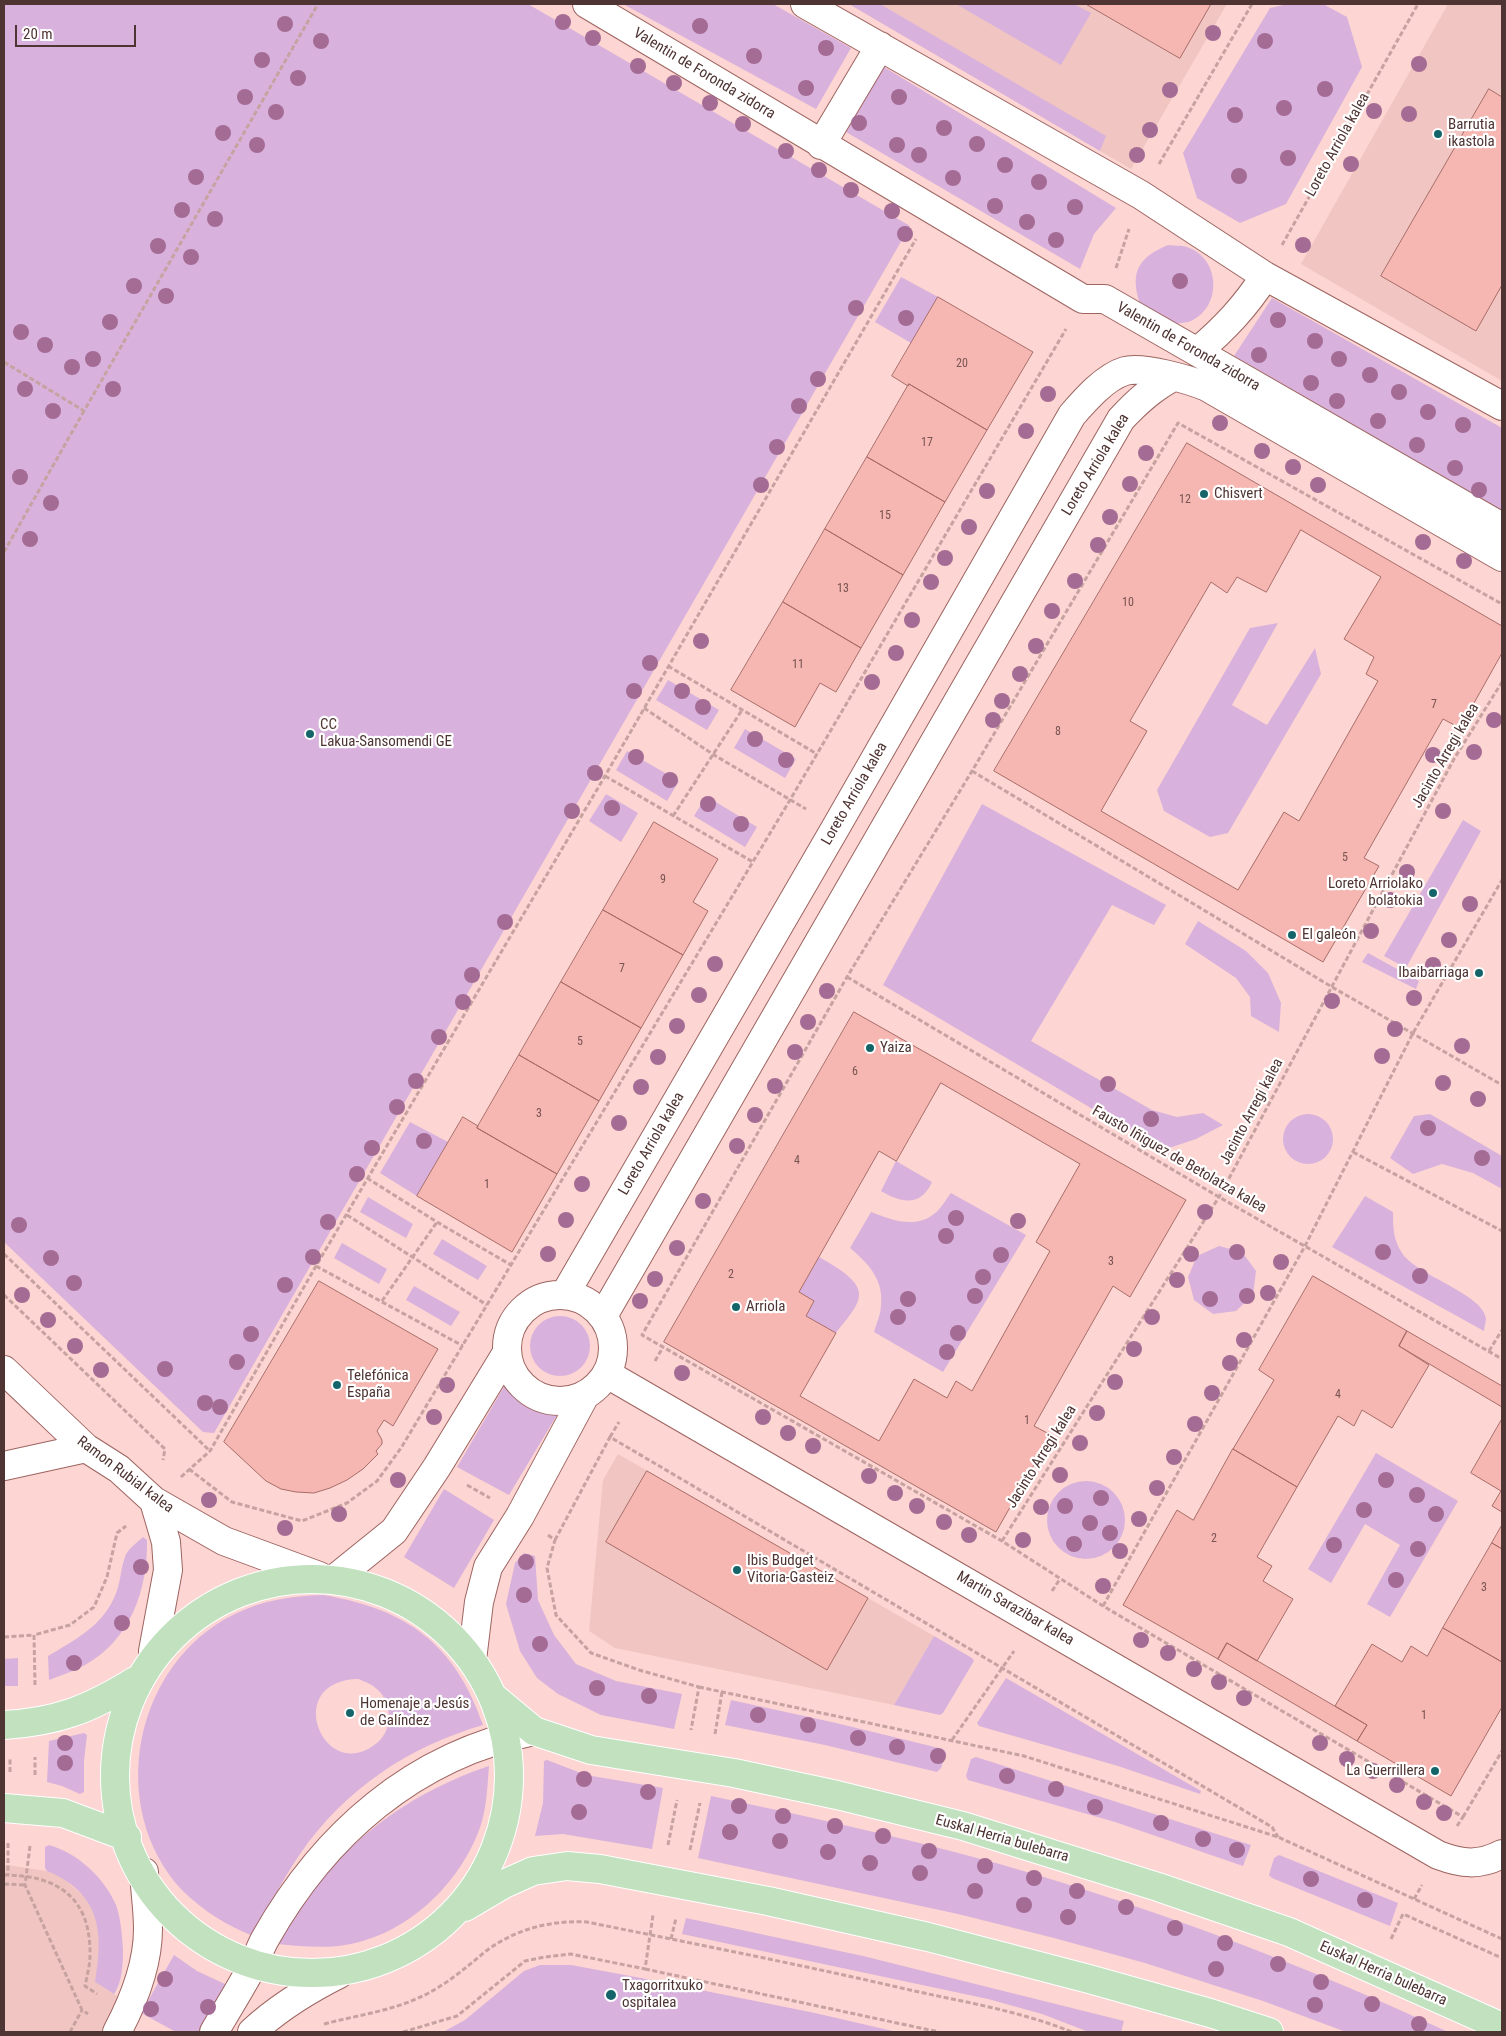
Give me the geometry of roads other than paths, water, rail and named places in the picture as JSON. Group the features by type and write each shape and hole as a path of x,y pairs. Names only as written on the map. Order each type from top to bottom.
{"main road":[{"path":"465,1907 496,1837 503,1808 507,1774 504,1738 492,1696 472,1660 446,1629 413,1605 376,1587 328,1577 260,1586 226,1598 200,1612 173,1632 153,1651 135,1681 123,1726 118,1759 118,1788 127,1837 144,1872 164,1904 186,1928 220,1953 253,1965 279,1972 339,1974 370,1966 407,1951 441,1929 465,1907 504,1884 532,1871 567,1866 600,1869 768,1901 928,1937 1090,1979 1269,2032"},
{"path":"4,1725 68,1716 104,1701 135,1681"},
{"name":"Euskal Herria bulebarra","path":"492,1696 534,1731 591,1750 734,1772 837,1795 963,1826 1054,1854 1288,1932 1502,2027"},
{"path":"4,1808 63,1813 127,1837"}],"street":[{"name":"Valentin de Foronda zidorra","path":"587,4 821,145 1094,299 1197,352 1502,527"},
{"path":"805,4 1141,195 1265,276 1502,406"},
{"path":"821,145 880,46"},
{"path":"1197,352 1236,316 1265,276"},
{"name":"Loreto Arriola kalea","path":"565,1294 836,827 1072,414 1097,388 1125,371 1144,370 1173,377"},
{"name":"Valentin de Foronda zidorra","path":"1173,377 1188,379 1207,387 1502,557"},
{"name":"Loreto Arriola kalea","path":"603,1316 1121,419 1141,398 1156,386 1173,377"},
{"path":"472,1660 479,1602 488,1567 520,1516 584,1397 597,1387 607,1374 612,1360 614,1344 610,1330 603,1316 586,1301 565,1294 549,1295 534,1300 521,1310 512,1322 507,1337 506,1354 515,1378 534,1396 558,1402 584,1397"},
{"path":"328,1577 394,1531 437,1468 506,1354"},
{"name":"Ramon Rubial kalea","path":"4,1370 86,1448 119,1469 154,1501 224,1542 328,1577"},
{"name":"Martin Sarazibar kalea","path":"607,1374 1430,1850 1457,1862 1490,1860 1502,1854"},
{"path":"4,1466 86,1448"},
{"path":"153,1651 168,1570 166,1542 154,1501"},
{"path":"214,2032 253,1965 265,1940 306,1878 340,1838 376,1804 432,1767 468,1750 504,1738 534,1731"},
{"path":"121,2025 144,1966 147,1940 144,1872"},
{"path":"252,2032 290,2000 309,1988 339,1974"}],"place":[{"name":"Barrutia ikastola","path":"1438,134"},
{"name":"Chisvert","path":"1204,494"},
{"name":"CC Lakua-Sansomendi GE","path":"310,734"},
{"name":"Loreto Arriolako bolatokia","path":"1433,893"},
{"name":"El galeón","path":"1292,935"},
{"name":"Ibaibarriaga","path":"1479,973"},
{"name":"Yaiza","path":"870,1048"},
{"name":"Arriola","path":"736,1307"},
{"name":"Telefónica España","path":"337,1385"},
{"name":"Ibis Budget Vitoria-Gasteiz","path":"737,1570"},
{"name":"Homenaje a Jesús de Galíndez","path":"350,1713"},
{"name":"La Guerrillera","path":"1435,1771"},
{"name":"Txagorritxuko ospitalea","path":"611,1995"}]}
